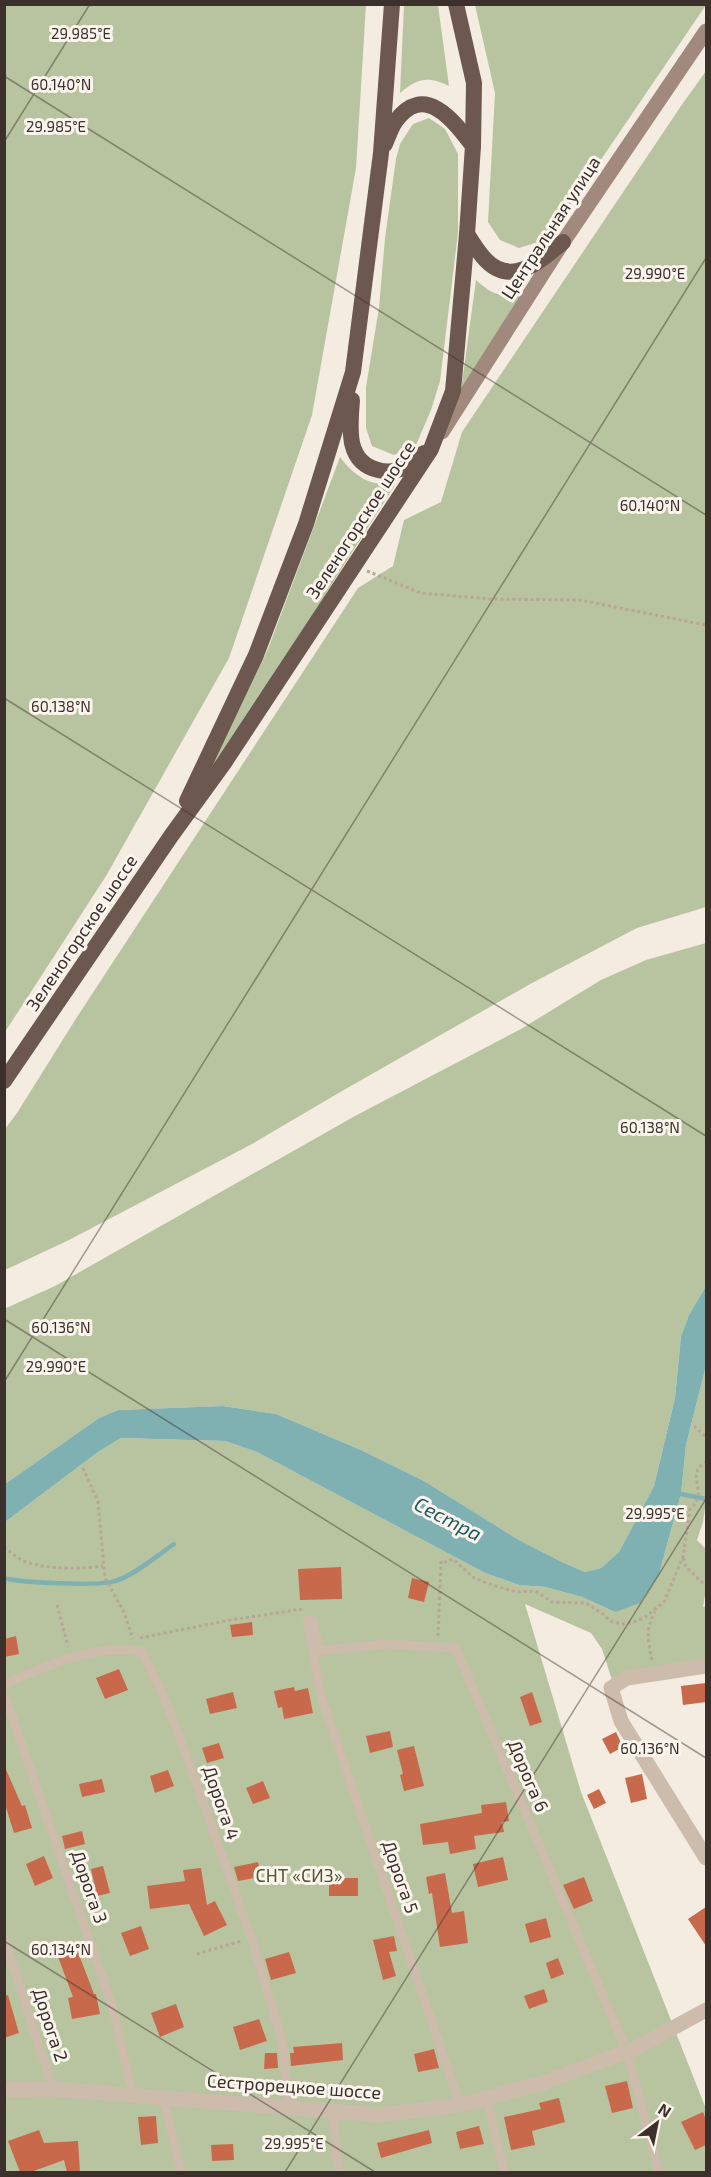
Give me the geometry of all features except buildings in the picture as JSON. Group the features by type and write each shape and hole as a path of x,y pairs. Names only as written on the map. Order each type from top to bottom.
{"highway":[{"name":"Зеленогорское шоссе","path":"171,836 256,655 306,524 353,372 381,153 392,4"},
{"name":"Зеленогорское шоссе","path":"4,1081 171,836 224,763 431,449 453,391 467,234 472,146 474,83 456,4"},
{"path":"381,153 396,122 410,108 425,104 447,115 472,146"},
{"path":"467,234 484,258 500,271 516,272 538,264 563,242"},
{"path":"353,372 349,433 355,456 369,468 383,472 399,470 431,449"}],"main road":[{"name":"Центральная улица","path":"431,449 563,242 706,31"}],"street":[{"path":"307,1615 315,1655"},
{"path":"706,1666 627,1678 611,1688 621,1721 706,1858"},
{"name":"Сестрорецкое шоссе","path":"4,2090 53,2089 379,2115 460,2105 543,2083 627,2052 706,2010"}],"lane":[{"name":"Дорога 6","path":"315,1655 388,1644 455,1648 627,2052"},
{"path":"4,1685 71,1657 126,1649 142,1652"},
{"name":"Дорога 4","path":"142,1652 162,1692 186,1754 251,1937 282,2040 289,2108"},
{"name":"Дорога 5","path":"315,1655 321,1696 460,2105"},
{"name":"Дорога 3","path":"4,1693 112,2006 133,2095"},
{"name":"Дорога 2","path":"4,1938 53,2089"},
{"path":"627,2052 659,2172"},
{"path":"163,2097 181,2172"},
{"path":"487,2098 504,2172"},
{"path":"333,2111 340,2172"}],"path":[{"path":"354,566 421,592 490,599 580,600 706,625"},
{"path":"694,1426 706,1437"},
{"path":"437,1647 441,1561 453,1559 473,1577 486,1583 516,1592 535,1591 552,1602 586,1603 610,1621 621,1624 644,1618 664,1602 683,1557 690,1509 697,1503 700,1493 696,1472 699,1466 706,1462"},
{"path":"83,1468 93,1486 98,1502 105,1578 124,1612 135,1643"},
{"path":"4,1547 24,1561 60,1567 103,1566"},
{"path":"683,1557 686,1567 706,1586"},
{"path":"57,1605 71,1657"},
{"path":"650,1650 648,1625 657,1608"},
{"path":"142,1652 138,1639 225,1621 307,1615"},
{"path":"197,1954 251,1937"}],"green space":[{"path":"5,4 366,5 356,168 312,415 229,658 106,876 5,1032"},
{"path":"404,5 438,5 449,86 423,80 412,84 400,93"},
{"path":"475,5 706,5 560,220 538,242 519,248 500,240 488,222 495,93"},
{"path":"706,71 706,907 637,928 532,983 252,1144 69,1240 5,1270 5,1129 358,588 393,566 404,520 441,502 462,432"},
{"path":"429,118 445,129 458,154 458,233 440,381 416,445 394,455 372,446 366,428 366,387 379,308 385,238 396,159 400,144 413,124"},
{"path":"476,280 497,294 522,293 461,390"},
{"path":"340,457 364,479 378,484 395,485 198,794 268,649"},
{"path":"706,943 706,1286 689,1315 681,1336 675,1398 654,1486 619,1552 601,1568 585,1572 562,1562 519,1540 424,1481 361,1450 276,1414 223,1406 118,1410 99,1418 5,1484 4,1309 55,1286 355,1116 521,1029 601,980 646,960"},
{"name":"СНТ «СИЗ»","path":"706,1366 706,1501 697,1540 706,1549 706,1589 703,1607 706,1606 706,1666 614,1686 602,1649 591,1633 525,1604 581,1792 706,2109 706,2172 5,2172 5,1522 98,1452 121,1438 225,1441 257,1452 485,1573 519,1585 545,1587 582,1597 615,1612 659,1574 681,1494 686,1445"}],"water":[{"name":"Сестра","path":"706,1286 706,1366 686,1445 681,1494 659,1574 640,1603 615,1612 582,1597 545,1587 519,1585 485,1573 257,1452 225,1441 121,1438 98,1452 5,1522 5,1484 99,1418 118,1410 223,1406 276,1414 361,1450 424,1481 519,1540 562,1562 585,1572 601,1568 619,1552 654,1486 675,1398 681,1336 689,1315"}],"waterway":[{"path":"681,1494 706,1499"},
{"path":"4,1578 60,1583 107,1583 137,1570 174,1544"}]}
